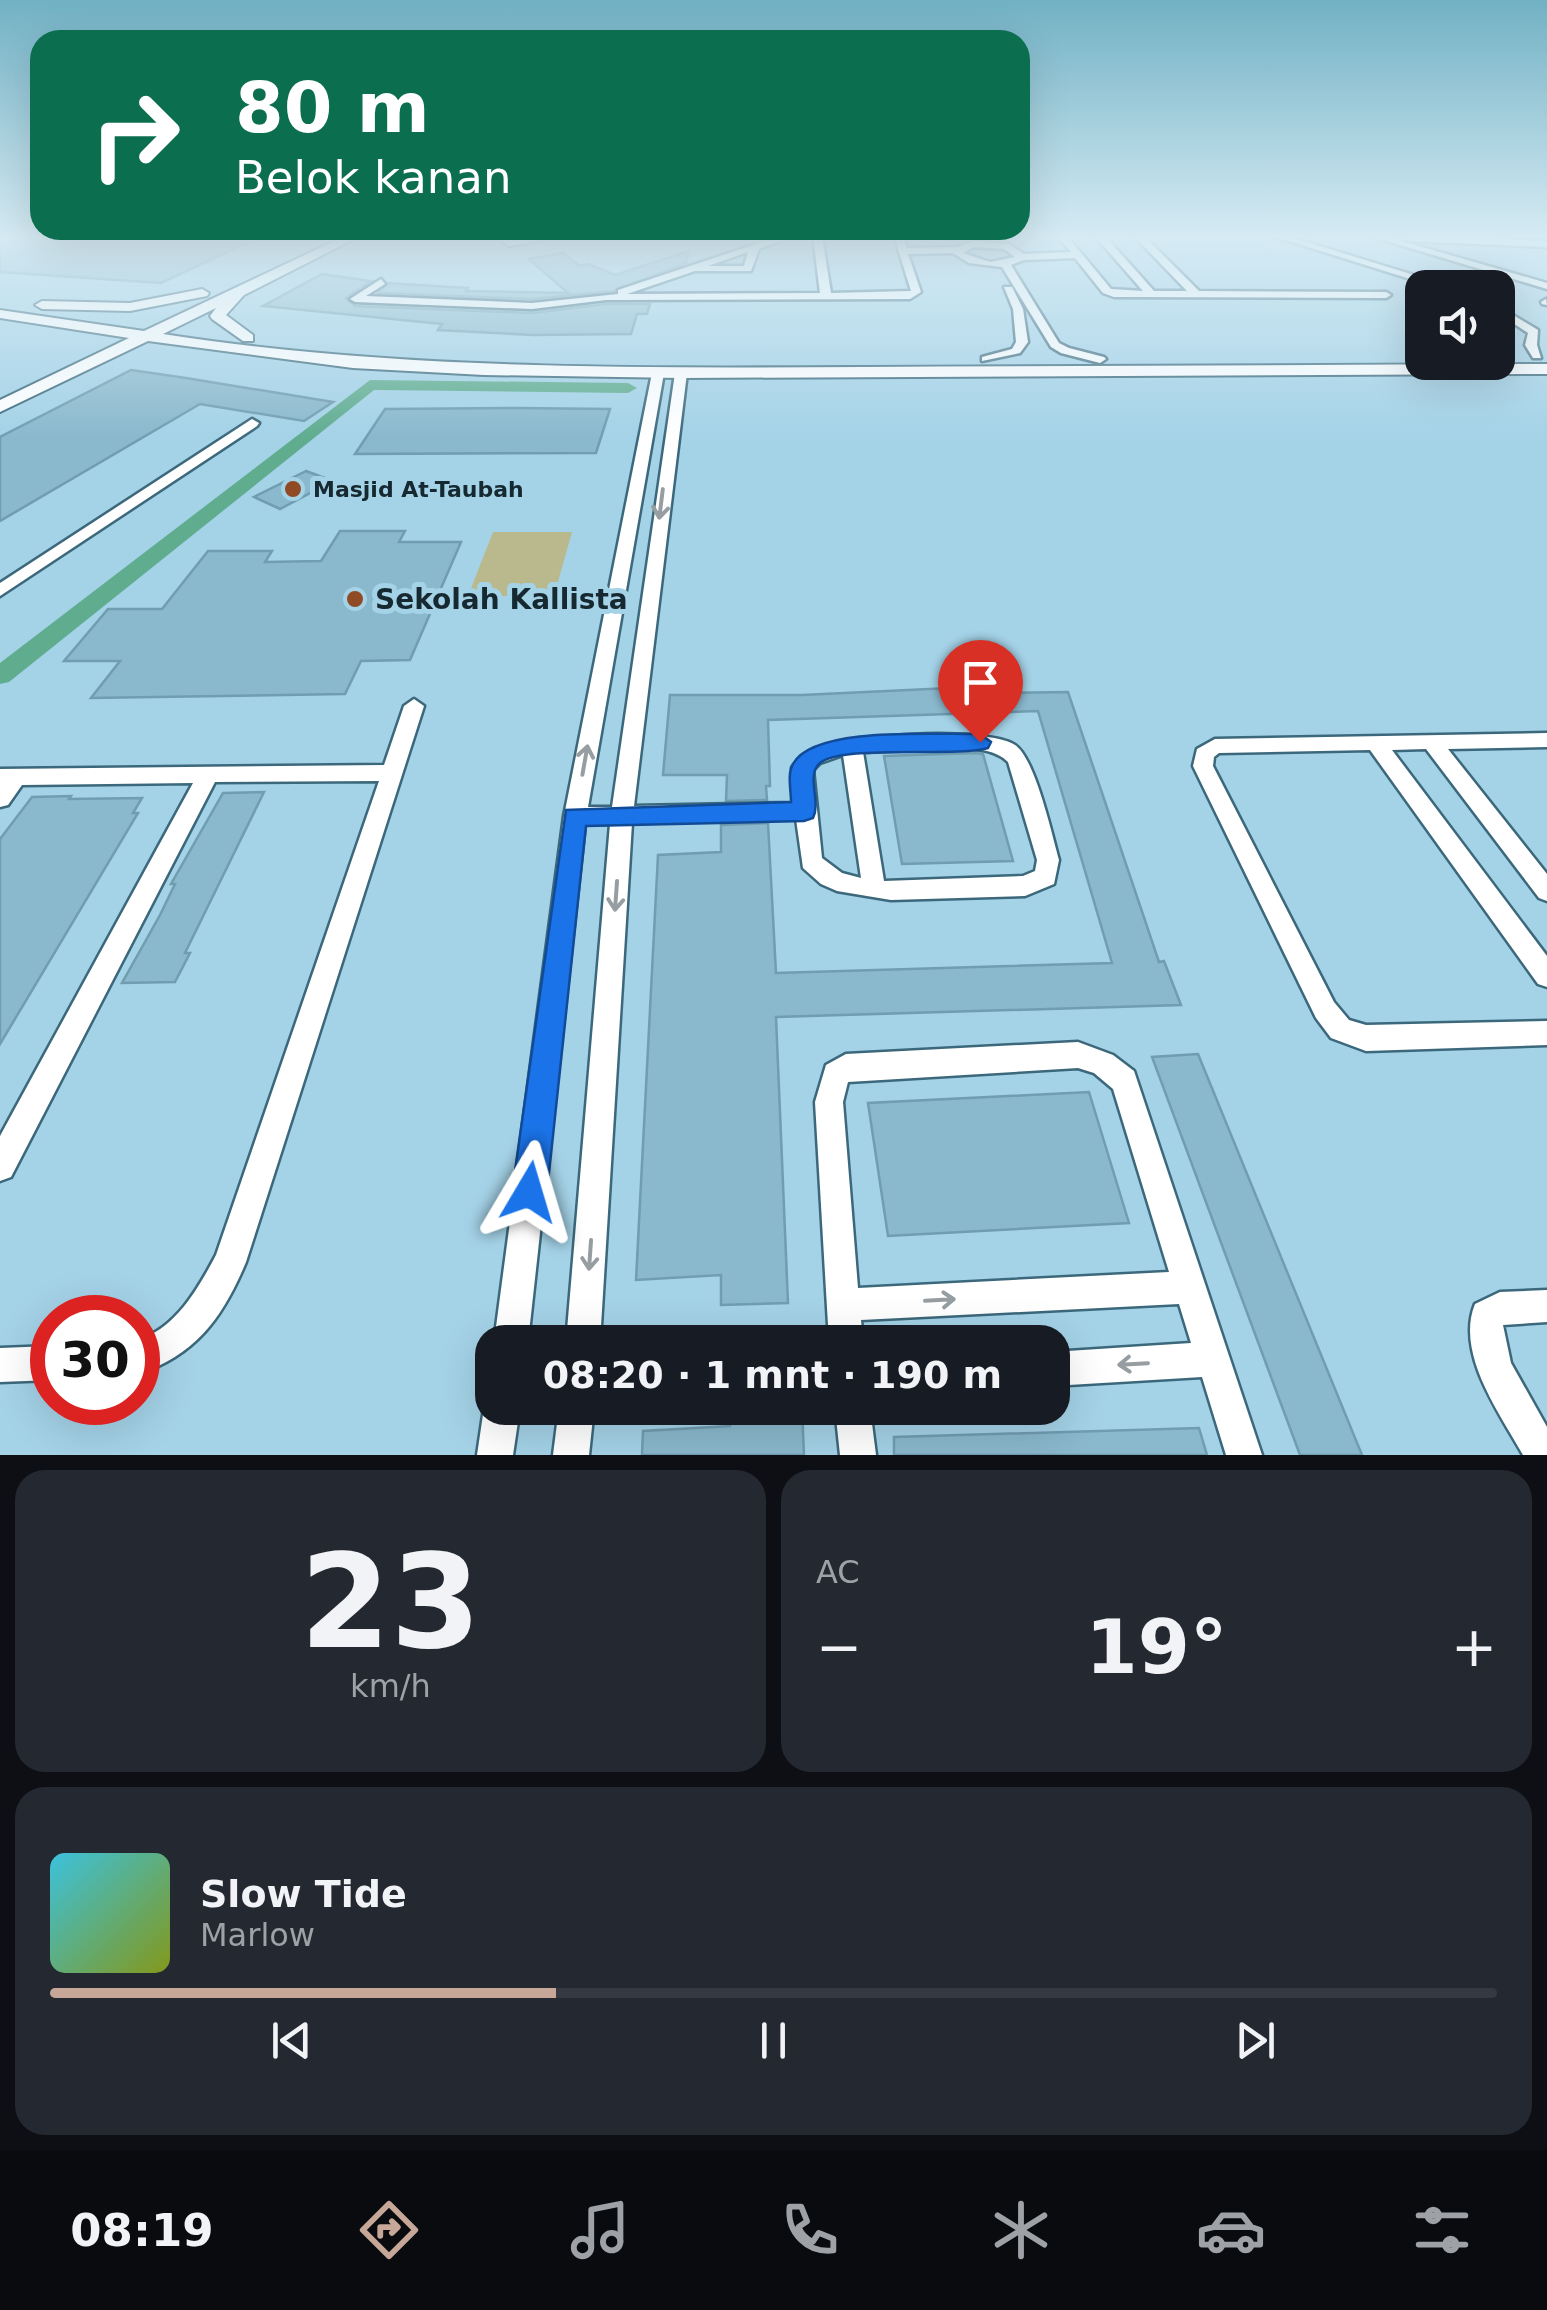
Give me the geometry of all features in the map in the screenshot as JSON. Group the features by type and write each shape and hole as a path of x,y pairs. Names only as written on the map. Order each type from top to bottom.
{"main road":[{"path":"31,304 241,344 412,367 670,373 1544,360"},
{"path":"40,305 157,304"},
{"path":"0,406 201,304"},
{"path":"224,304 218,316 241,344"},
{"path":"0,314 126,334"},
{"path":"44,372 80,345 82,333 68,325"},
{"path":"0,394 126,334 153,328"},
{"path":"78,368 128,354 241,344 473,356 1100,359 1226,364 1405,358"},
{"path":"1515,357 1544,360"}],"street":[{"path":"479,304 551,304"},
{"path":"986,360 1016,352 1022,342 1016,304"},
{"path":"1027,304 1055,345 1065,352 1100,359"},
{"path":"1515,320 1534,332 1530,345 1544,360"},
{"path":"513,1325 575,816 639,462 670,373"},
{"path":"584,1325 622,814 666,462 670,373"},
{"path":"0,591 252,422"},
{"path":"639,462 666,462"},
{"path":"160,1349 196,1320 230,1262 414,706"},
{"path":"1547,740 1215,746 1204,754 1203,766 1325,1010 1340,1029 1366,1038 1547,1033"},
{"path":"980,742 1013,752 1048,860 1046,877 1025,886 848,886 812,862 804,811 802,768 824,750 980,742"},
{"path":"1432,743 1547,891"},
{"path":"1376,744 1547,976"},
{"path":"852,746 874,889"},
{"path":"0,1166 209,773"},
{"path":"0,798 8,777 390,773"},
{"path":"575,816 804,811"},
{"path":"845,1325 830,1102 836,1074 846,1067 1078,1055 1107,1064 1124,1081 1244,1455"},
{"path":"843,1306 1190,1287"},
{"path":"1543,1455 1490,1355 1484,1331 1487,1316 1500,1308 1547,1306"},
{"path":"1070,1368 1214,1359"},
{"path":"0,1365 30,1364"},
{"path":"495,1455 499,1425"},
{"path":"572,1455 575,1425"},
{"path":"855,1425 858,1455"}],"green space":[{"path":"493,532 572,532 554,596 468,596"}],"building":[{"path":"353,304 532,313 606,304 650,304 647,314 637,314 631,334 533,335 438,330 442,324 263,306"},
{"path":"131,370 333,402 304,421 200,404 0,521 0,437"},
{"path":"385,409 610,409 596,453 355,454"},
{"name":"Masjid At-Taubah","path":"306,471 333,481 280,509 254,497"},
{"path":"340,531 405,531 399,542 461,542 410,660 361,661 345,694 91,698 120,661 64,661 108,609 162,609 208,551 272,551 265,562 321,561"},
{"path":"992,686 994,693 1068,692 1159,962 1164,961 1181,1005 776,1017 788,1303 721,1305 721,1275 636,1280 658,855 721,852 721,825 768,823 776,973 1112,963 1038,711 768,720 767,800 726,801 727,775 663,775 670,695 802,695"},
{"path":"983,754 1013,861 902,864 884,756"},
{"path":"264,792 185,953 190,953 175,982 122,983 175,884 171,884 223,793"},
{"path":"71,796 69,799 142,798 133,813 138,813 0,1044 0,839 32,797"},
{"path":"1198,1054 1362,1455 1300,1455 1152,1057"},
{"path":"1089,1092 1129,1223 888,1236 868,1103"},
{"path":"803,1425 804,1455 642,1455 643,1431"},
{"path":"1199,1428 1207,1455 894,1455 894,1437"}],"waterway":[{"path":"0,676 370,385 628,388"}],"place":[{"name":"Masjid At-Taubah","path":"293,489"},
{"name":"Sekolah Kallista","path":"355,599"}],"route":[{"path":"529,1192 575,816 804,811 802,768 824,750 980,742"}]}
